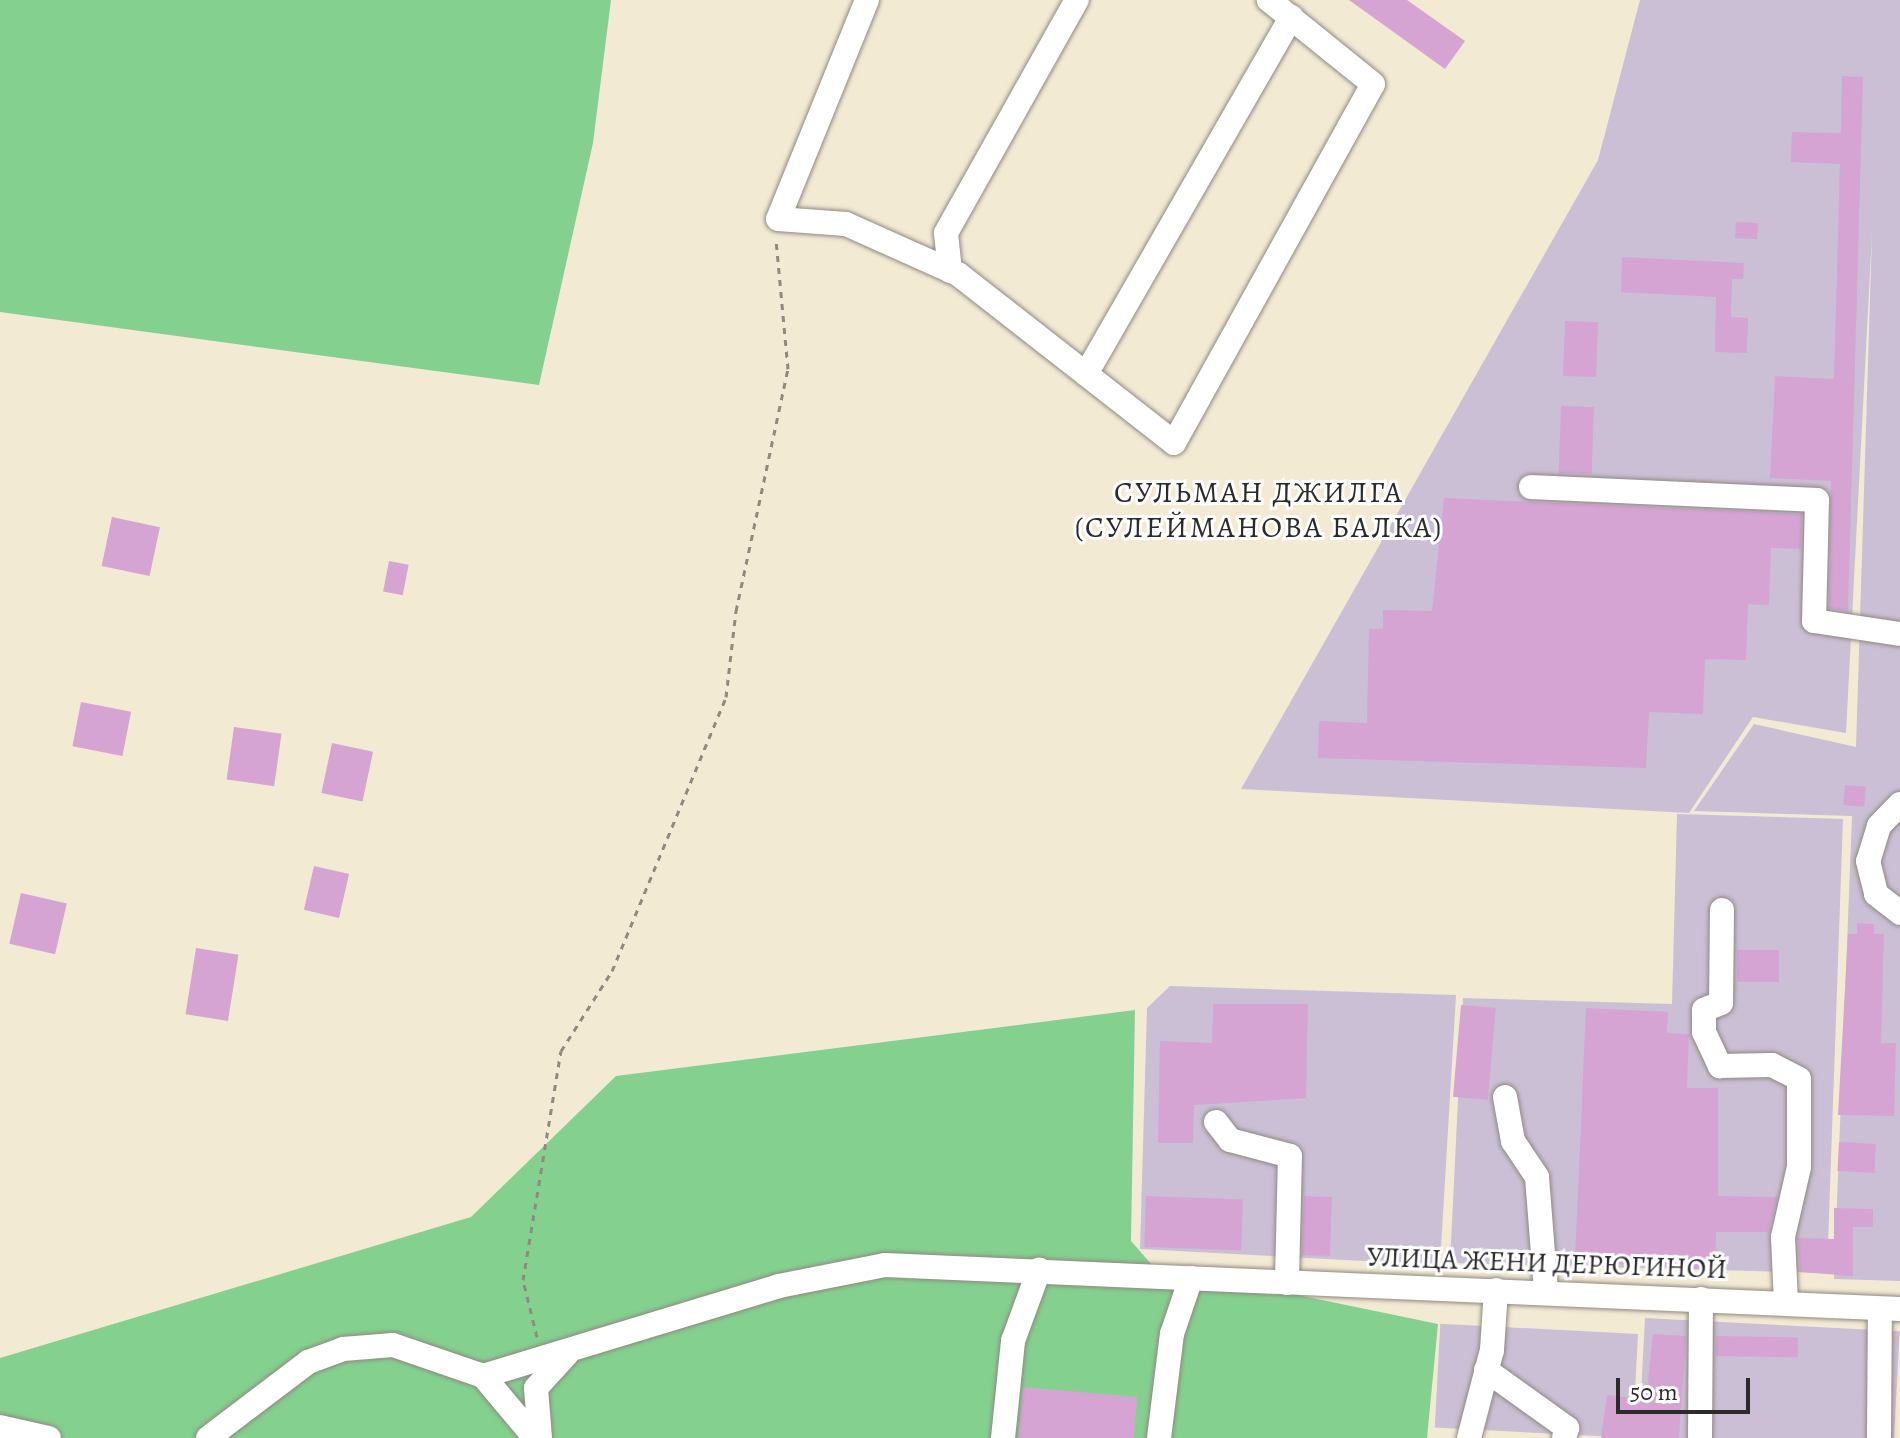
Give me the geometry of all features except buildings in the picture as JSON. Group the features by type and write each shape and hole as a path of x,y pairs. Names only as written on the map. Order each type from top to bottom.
{"street":[{"path":"867,0 778,219 846,224 950,271 1174,443 1373,84 1269,0"},
{"path":"950,271 946,233 1077,0"},
{"path":"1086,374 1291,17"},
{"path":"1531,487 1817,500 1814,621 1900,634"},
{"path":"1900,804 1879,826 1868,861 1876,894 1900,913"},
{"path":"1722,910 1721,1003 1704,1010 1709,1043 1720,1066 1772,1065 1799,1079 1799,1167 1783,1237 1786,1303"},
{"path":"1505,1097 1513,1141 1537,1177 1546,1291"},
{"path":"1216,1122 1230,1140 1290,1156 1287,1283"},
{"name":"УЛИЦА ЖЕНИ ДЕРЮГИНОЙ","path":"483,1376 779,1286 885,1265 1546,1291 1890,1309"},
{"path":"1003,1438 1013,1341 1039,1270"},
{"path":"1159,1438 1172,1334 1191,1278"},
{"path":"1469,1438 1486,1370 1496,1290"},
{"path":"1700,1438 1701,1299"},
{"path":"1879,1438 1890,1309"},
{"path":"208,1438 308,1362 343,1349 393,1345 483,1376 537,1438"},
{"path":"537,1438 536,1388 572,1350"},
{"path":"1486,1370 1567,1428 1564,1438"},
{"path":"0,1427 49,1438"}],"path":[{"path":"545,1358 523,1280 561,1051 612,971 726,697 736,611 788,369 778,219"}],"shaded area":[{"path":"1640,0 1900,0 1900,1281 1834,1279 1852,816 1694,811 1754,724 1856,747 1872,234 1846,733 1753,717 1689,813 1241,789 1598,160"},
{"path":"1677,814 1843,819 1827,1273 1450,1263 1463,998 1672,1004"},
{"path":"1170,986 1456,995 1440,1265 1140,1249 1147,1008"},
{"path":"1645,1318 1900,1331 1894,1438 1639,1438"},
{"path":"1440,1324 1638,1334 1633,1438 1435,1427"}],"green space":[{"path":"0,0 611,0 593,143 539,385 0,312"},
{"path":"1135,1010 1131,1241 1152,1265 1438,1324 1427,1438 0,1438 0,1358 471,1217 616,1076"}],"district":[{"name":"СУЛЬМАН ДЖИЛГА (СУЛЕЙМАНОВА БАЛКА)","path":"1259,509"}]}
